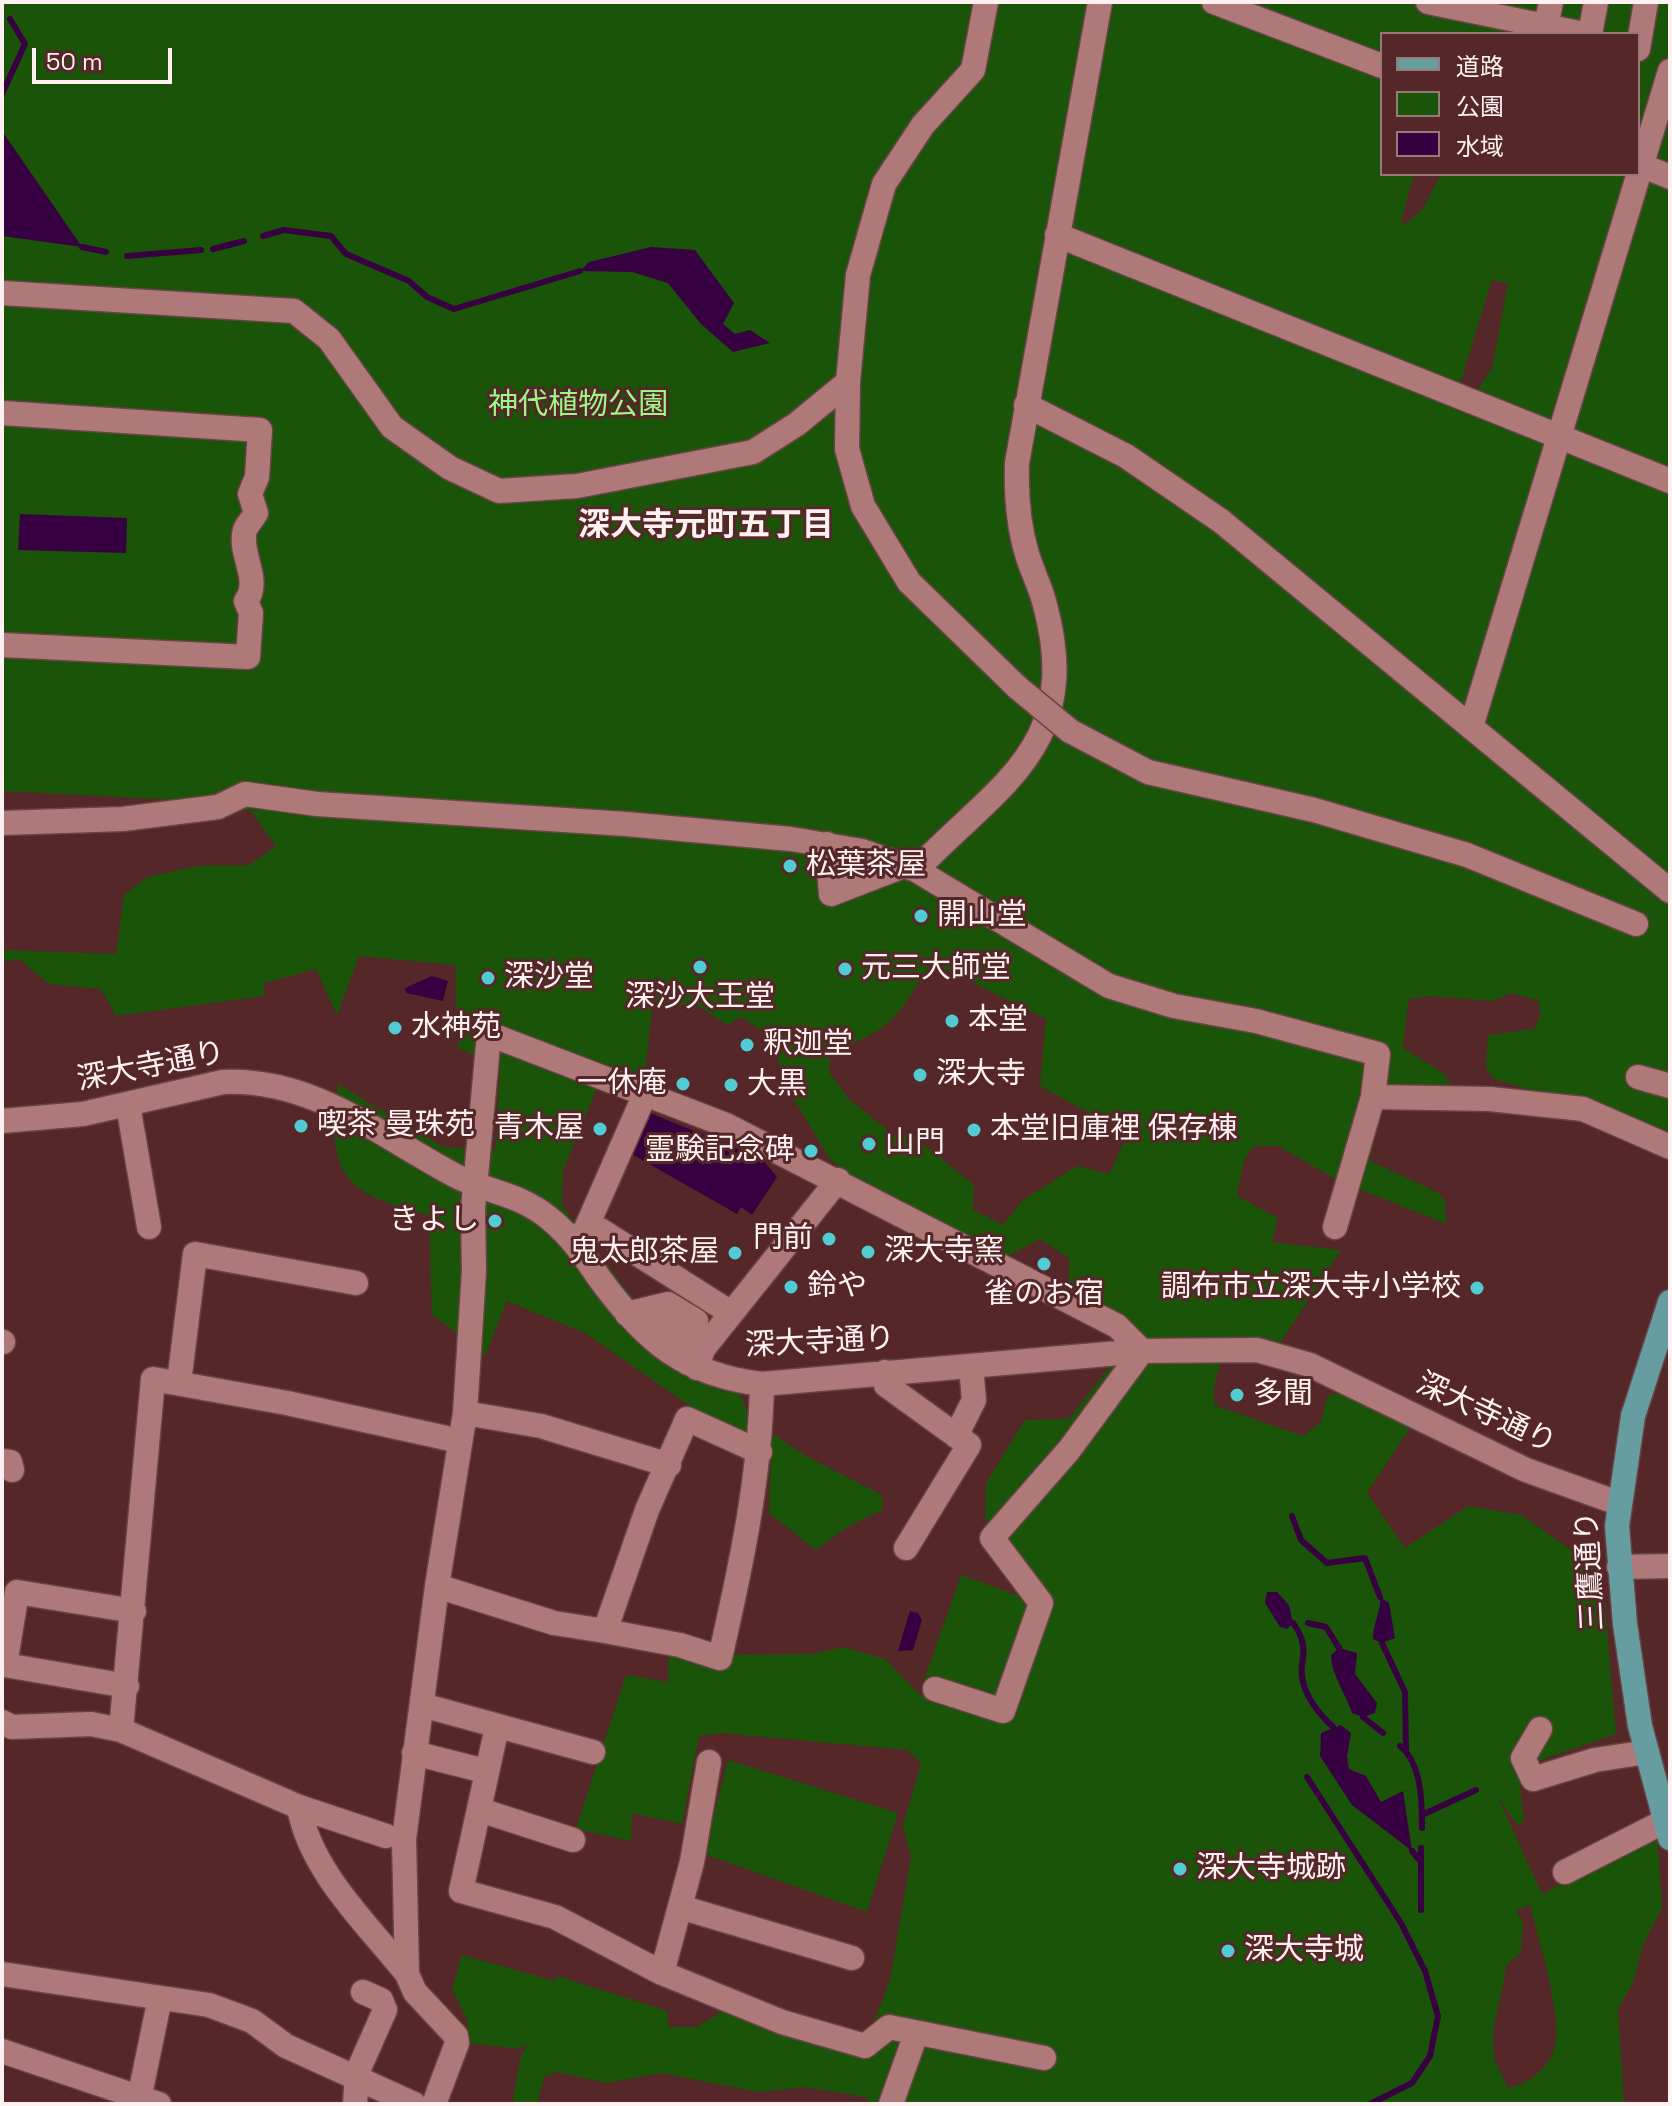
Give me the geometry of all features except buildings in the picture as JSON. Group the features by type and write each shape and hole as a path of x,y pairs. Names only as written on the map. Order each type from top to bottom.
{"main road":[{"name":"三鷹通り","path":"1668,1829 1640,1726 1619,1567 1618,1503 1638,1395 1670,1302"}],"street":[{"path":"986,2 973,70 923,125 884,184 858,275 848,382 847,449 863,506 909,582 1017,687 1070,731 1148,772 1314,810 1467,855 1636,924"},
{"path":"827,844 831,894 911,867 979,813 1018,770 1032,751 1053,696 1053,639 1022,536 1017,507 1017,463 1100,2"},
{"path":"1214,2 1380,65"},
{"path":"1428,2 1577,32"},
{"path":"1546,26 1551,2"},
{"path":"1588,32 1596,2"},
{"path":"1640,37 1646,2"},
{"path":"1670,71 1640,164 1670,177"},
{"path":"1471,727 1598,319 1637,176"},
{"path":"1057,235 1670,481"},
{"path":"2,293 294,311 329,339 392,427 450,468 499,491 577,486 753,452 797,424 848,382"},
{"path":"1026,405 1126,456 1221,521 1670,891"},
{"path":"2,413 260,430 257,477 250,494 256,513 245,528 245,559 251,568 250,596 246,601 251,613 248,657 2,645"},
{"path":"2,823 123,819 218,807 245,794 317,804 626,824 827,844 911,867 1109,986 1174,1006 1256,1021 1378,1054 1373,1097 1335,1227"},
{"path":"407,1974 404,1839 437,1586 465,1413 476,1183 489,1034 726,1125 1117,1326 1142,1351 1069,1450 992,1538 1041,1603 1003,1711 935,1689"},
{"path":"1638,1077 1670,1086"},
{"name":"深大寺通り","path":"2,1121 43,1119 128,1105 223,1082 247,1081 285,1087 343,1110 460,1178 522,1199 577,1235 637,1311 657,1345 692,1357 729,1380 762,1384 1142,1351 1234,1348 1286,1356 1526,1470 1618,1503"},
{"path":"577,1235 645,1094"},
{"path":"1373,1097 1490,1099 1583,1109 1670,1147"},
{"path":"128,1105 149,1227"},
{"path":"692,1357 703,1349 838,1180"},
{"path":"577,1235 600,1230 731,1313"},
{"path":"179,1382 195,1254 356,1283"},
{"path":"637,1311 668,1304 696,1321 692,1357"},
{"path":"885,1372 886,1385 969,1445 906,1548"},
{"path":"956,1436 974,1400 972,1378"},
{"path":"121,1730 153,1379 460,1441"},
{"path":"437,1586 554,1623 680,1645 720,1658 750,1524 760,1452 762,1384"},
{"path":"465,1413 541,1426 669,1465"},
{"path":"605,1631 647,1510 687,1419 760,1452"},
{"path":"1619,1567 1670,1566"},
{"path":"127,1686 5,1665 17,1592 134,1611"},
{"path":"422,1705 593,1752"},
{"path":"2,1722 12,1727 91,1724 121,1730 299,1807 386,1836"},
{"path":"497,1727 461,1891 555,1917 662,1973 782,2022 865,2046 889,2027 1044,2058"},
{"path":"1540,1729 1523,1758 1533,1779 1595,1760 1647,1752"},
{"path":"414,1753 485,1771"},
{"path":"662,1973 692,1862 709,1762"},
{"path":"299,1807 301,1822 328,1873 407,1974 415,1992 456,2036 457,2043 434,2104"},
{"path":"480,1810 573,1840"},
{"path":"1565,1872 1668,1829"},
{"path":"680,1907 853,1959"},
{"path":"2,1974 209,2005 252,2021 356,2092 414,2104"},
{"path":"356,2092 357,2073 385,2010 381,2000 363,1992"},
{"path":"2,2051 145,2102 160,1998"},
{"path":"891,2104 916,2034"}],"green space":[{"name":"神代植物公園","path":"2,2 1670,2 1670,1138 1614,1114 1494,1079 1486,1067 1488,1035 1534,1029 1540,1016 1539,1001 1511,993 1493,1001 1426,996 1408,1000 1403,1048 1443,1073 1449,1081 1442,1111 1380,1110 1370,1161 1439,1193 1445,1202 1446,1224 1339,1181 1278,1146 1254,1146 1244,1160 1237,1196 1278,1218 1272,1242 1341,1250 1279,1345 1196,1336 1205,1357 1222,1358 1214,1386 1214,1405 1303,1436 1321,1422 1328,1395 1353,1392 1414,1422 1367,1493 1405,1548 1468,1506 1521,1515 1602,1571 1616,1734 1518,1768 1524,1821 1517,1825 1498,1798 1542,1894 1657,1832 1662,1908 1643,1945 1633,1982 1618,2010 1624,2104 868,2104 866,2097 805,2087 758,2092 661,2073 606,2083 556,2072 544,2077 537,2104 512,2104 521,2056 528,2043 520,2049 466,2043 468,2022 452,1989 462,1955 555,1981 558,1976 667,2011 668,2027 697,2027 732,2005 865,2046 890,1980 911,1857 903,1825 921,1764 908,1750 721,1733 699,1736 682,1824 632,1813 631,1841 576,1829 626,1675 668,1682 669,1644 740,1655 812,1654 844,1647 885,1659 920,1695 1008,1719 1046,1596 985,1519 986,1483 1025,1420 1069,1419 1136,1333 1083,1297 1069,1282 1069,1258 1040,1239 1004,1258 857,1182 829,1158 784,1083 774,1038 741,1017 727,1025 695,1004 652,1009 645,1074 606,1066 563,1170 562,1205 664,1339 732,1371 749,1418 806,1456 882,1495 882,1510 846,1528 816,1550 769,1513 771,1462 585,1333 507,1301 485,1356 432,1314 429,1215 400,1207 359,1188 347,1175 339,1159 335,1115 338,1084 443,1147 495,1150 500,1067 458,1048 455,965 359,956 337,1015 316,969 264,983 264,996 116,1016 101,989 49,984 20,960 2,961 2,950 116,954 124,895 147,877 198,866 249,865 276,846 251,811 199,801 2,791","holes":["1492,280 1508,283 1492,368 1475,393 1459,387","927,969 945,969 1046,1019 1040,1086 1128,1134 1109,1174 1077,1166 1023,1200 1003,1225 973,1210 974,1185 912,1135 895,1136 849,1099 829,1072 830,1052 866,1037 889,1022","1530,1905 1551,1991 1556,2039 1551,2057 1540,2072 1508,2088 1494,2059 1493,2031 1507,1964 1521,1953 1523,1922 1516,1911"]},
{"path":"961,1575 1034,1601 1000,1702 924,1680"},
{"path":"728,1760 898,1813 867,1912 704,1854"}],"water":[{"path":"2,131 82,247 2,236"},
{"path":"651,247 695,250 734,303 723,324 735,334 750,330 770,343 733,352 701,324 668,283 632,272 580,271 589,262"},
{"path":"20,514 127,518 126,553 18,550"},
{"path":"432,976 448,981 443,1001 406,993 405,988"},
{"path":"650,1113 762,1159 777,1177 752,1215 741,1207 737,1214 628,1152"},
{"path":"1267,1592 1277,1592 1289,1605 1293,1623 1287,1629 1280,1627 1265,1603"},
{"path":"1380,1597 1389,1603 1395,1638 1382,1643 1373,1639"},
{"path":"910,1611 918,1613 922,1620 913,1650 898,1651"},
{"path":"1339,1648 1357,1653 1355,1674 1377,1703 1375,1713 1363,1717 1352,1713 1332,1662 1331,1655"},
{"path":"1341,1725 1351,1733 1347,1756 1349,1769 1366,1776 1381,1802 1403,1791 1412,1851 1352,1805 1320,1756 1321,1733"}],"waterway":[{"path":"2,94 25,44 10,19"},
{"path":"263,236 284,230 331,236 346,254 409,281 427,297 454,309 580,271"},
{"path":"213,249 244,241"},
{"path":"82,247 106,252"},
{"path":"127,256 201,250"},
{"path":"1292,1516 1301,1540 1327,1563 1365,1558 1380,1597"},
{"path":"1293,1623 1303,1644 1302,1674 1306,1691 1315,1707 1333,1727"},
{"path":"1308,1623 1326,1627 1339,1648"},
{"path":"1382,1643 1405,1692 1406,1751"},
{"path":"1363,1717 1383,1733"},
{"path":"1400,1746 1417,1773 1422,1828"},
{"path":"1307,1777 1401,1923 1425,1971 1438,2016 1430,2056 1412,2083 1370,2104"},
{"path":"1422,1815 1476,1790"},
{"path":"1421,1848 1421,1910"},
{"path":"1412,1851 1421,1862"}],"place":[{"name":"松葉茶屋","path":"790,866"},
{"name":"開山堂","path":"921,916"},
{"name":"深沙大王堂","path":"700,967"},
{"name":"元三大師堂","path":"845,969"},
{"name":"深沙堂","path":"488,978"},
{"name":"本堂","path":"952,1021"},
{"name":"水神苑","path":"395,1028"},
{"name":"釈迦堂","path":"747,1045"},
{"name":"深大寺","path":"920,1075"},
{"name":"一休庵","path":"683,1084"},
{"name":"大黒","path":"731,1085"},
{"name":"喫茶 曼珠苑","path":"301,1126"},
{"name":"青木屋","path":"600,1129"},
{"name":"本堂旧庫裡 保存棟","path":"974,1130"},
{"name":"山門","path":"869,1144"},
{"name":"霊験記念碑","path":"811,1151"},
{"name":"きよし","path":"495,1221"},
{"name":"門前","path":"829,1239"},
{"name":"深大寺窯","path":"868,1252"},
{"name":"鬼太郎茶屋","path":"735,1253"},
{"name":"雀のお宿","path":"1044,1264"},
{"name":"鈴や","path":"791,1287"},
{"name":"調布市立深大寺小学校","path":"1477,1288"},
{"name":"多聞","path":"1237,1395"},
{"name":"深大寺城跡","path":"1180,1869"},
{"name":"深大寺城","path":"1228,1951"}],"district":[{"name":"深大寺元町五丁目","path":"706,526"}]}
